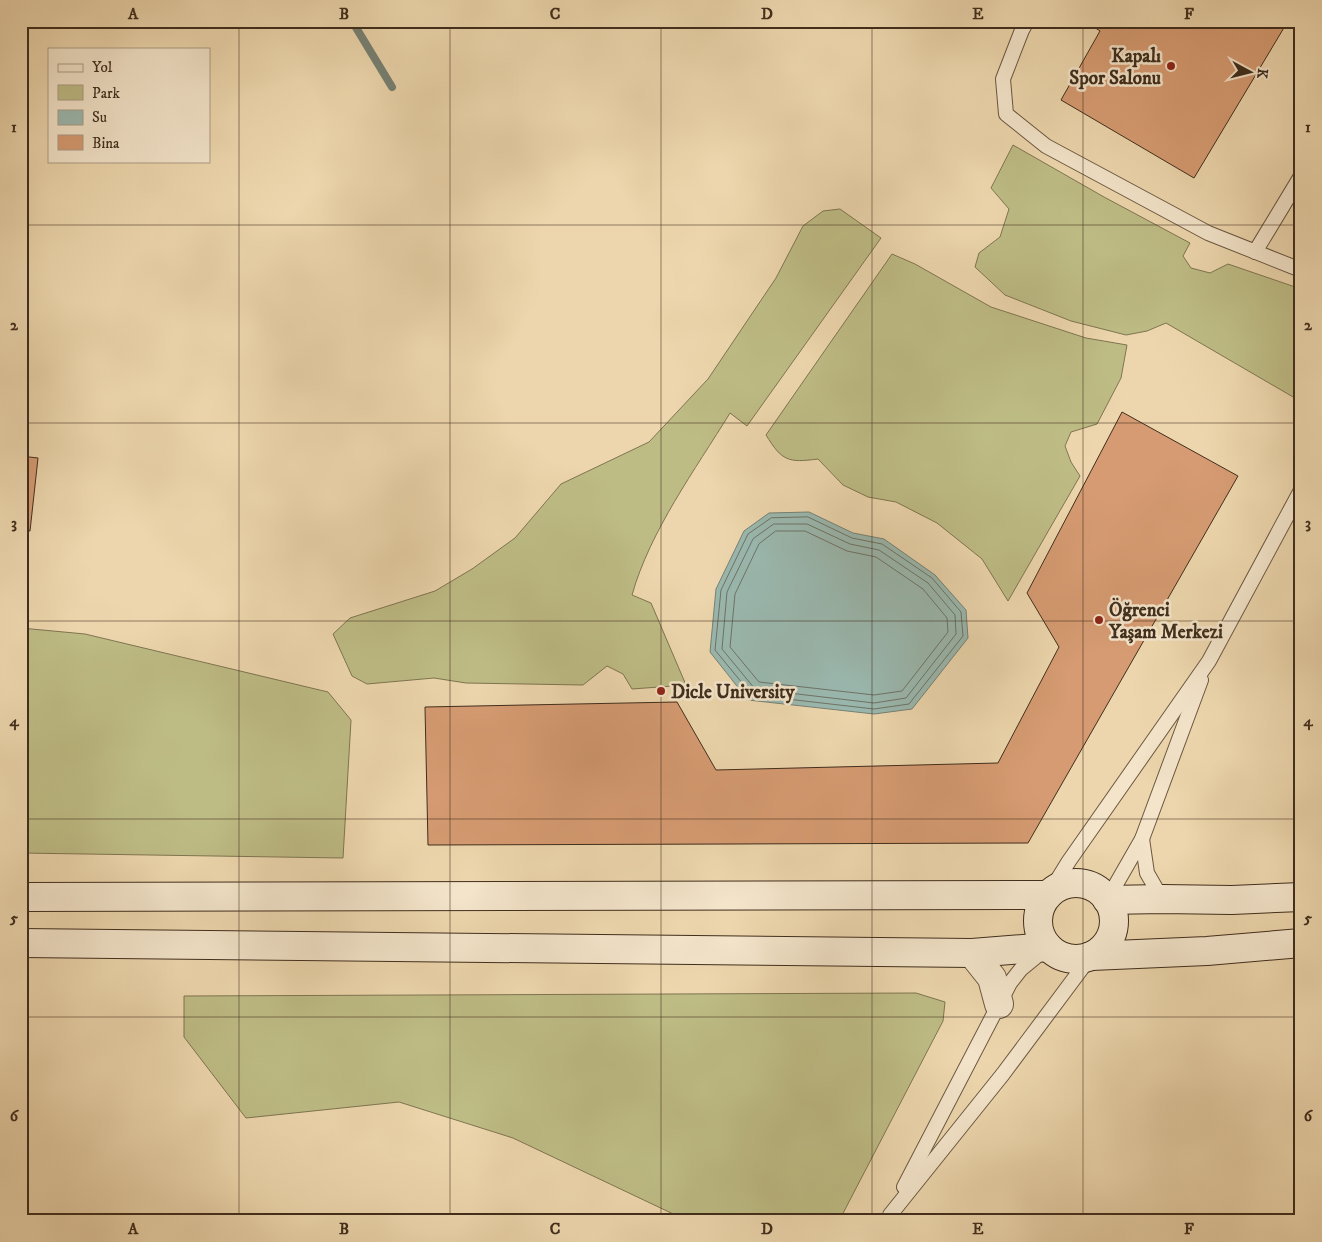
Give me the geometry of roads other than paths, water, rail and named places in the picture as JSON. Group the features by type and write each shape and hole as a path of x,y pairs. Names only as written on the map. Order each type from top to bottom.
{"street":[{"path":"1091,956 1100,950 1112,932 1114,921 1112,910 1100,891 1090,886 1078,883 1057,888 1042,903 1038,921 1039,931 1042,940 1048,947 1068,959 1091,956 1207,951 1301,943"},
{"path":"21,897 1048,895"},
{"path":"1107,900 1232,900 1301,897"},
{"path":"21,943 972,953 1048,947"},
{"path":"972,953 992,978 999,1004"}],"lane":[{"path":"1027,21 1003,79 1006,114 1046,146 1208,234 1301,270"},
{"path":"1255,252 1301,176"},
{"path":"1048,895 1069,860 1209,660 1301,490"},
{"path":"1107,900 1142,839 1209,660"},
{"path":"1142,839 1146,873 1162,899"},
{"path":"888,1218 1010,984 1021,969 1048,947"},
{"path":"888,1218 1003,1074 1091,956"}],"water":[{"path":"809,512 853,533 884,539 935,575 966,610 968,638 912,709 874,714 748,700 710,652 716,589 744,531 769,513"}],"waterway":[{"path":"352,21 392,87"}],"place":[{"name":"Kapalı Spor Salonu","path":"1171,66"},
{"name":"Öğrenci Yaşam Merkezi","path":"1099,620"},
{"name":"Dicle University","path":"661,691"}]}
